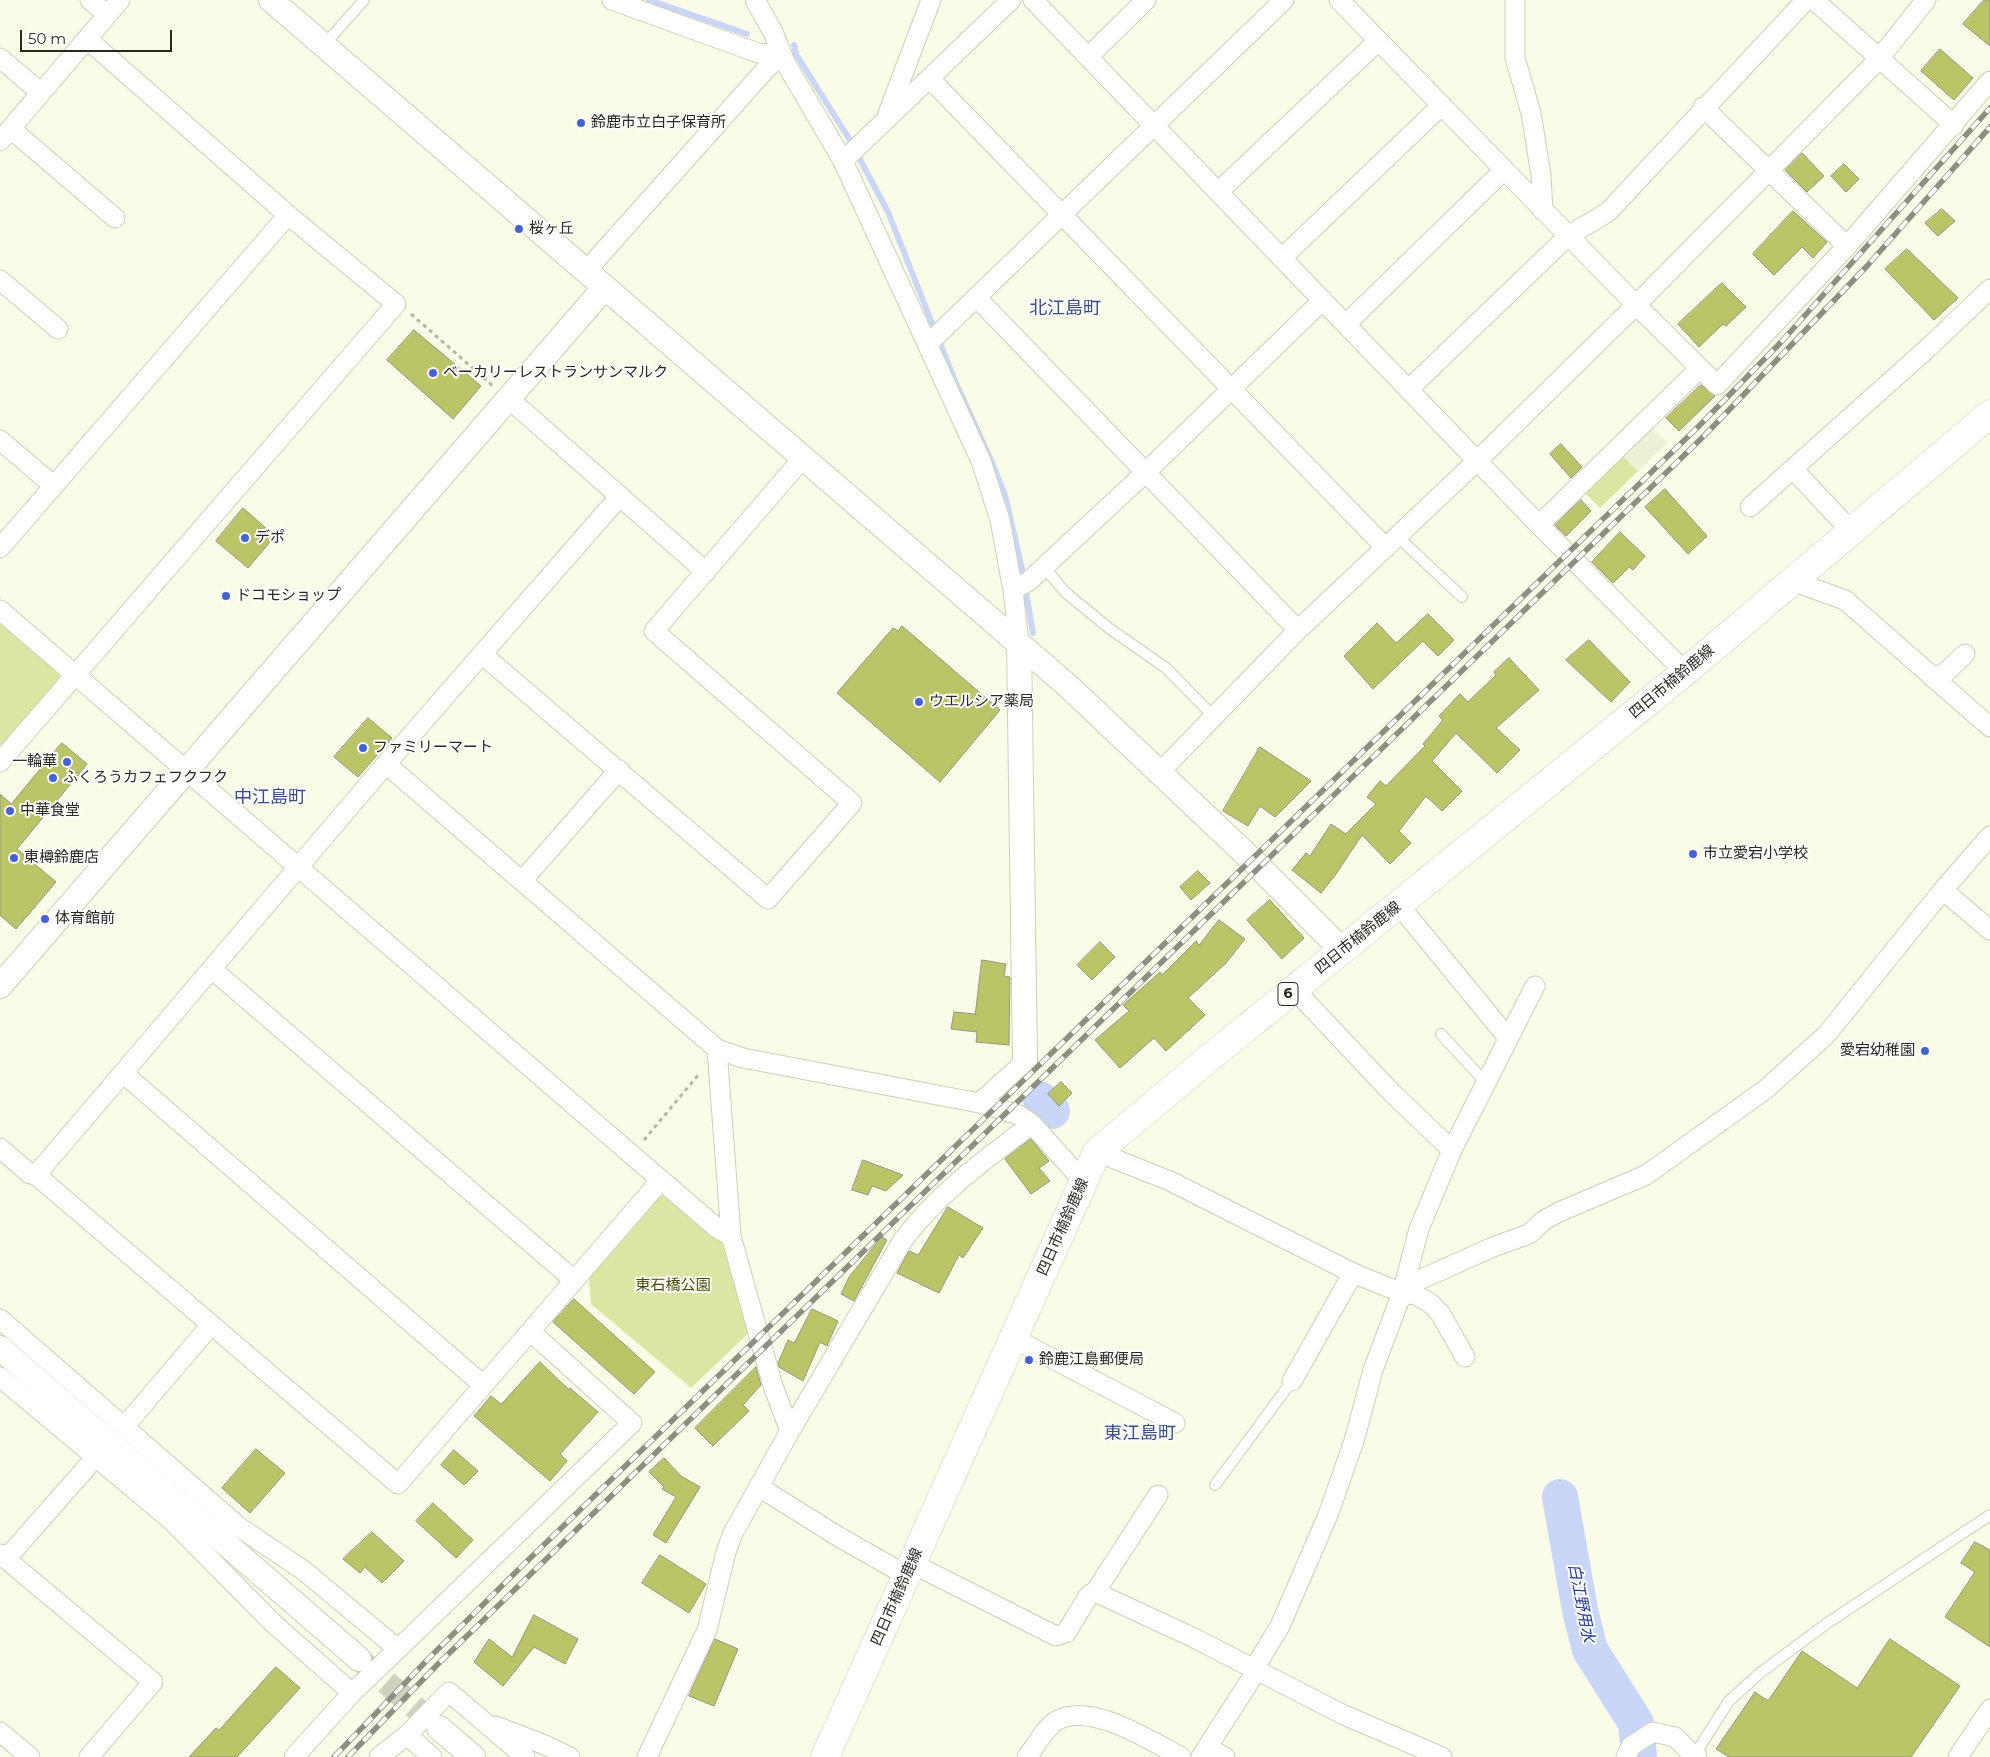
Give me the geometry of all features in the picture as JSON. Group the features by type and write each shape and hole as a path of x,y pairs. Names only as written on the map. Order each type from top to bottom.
{"main road":[{"name":"四日市楠鈴鹿線","path":"825,1757 1015,1339 1083,1180 1097,1152 1294,989 1685,672 1990,414"}],"street":[{"path":"90,0 107,15"},
{"path":"116,218 5,135 120,0"},
{"path":"271,0 1067,685 1160,772 1342,950"},
{"path":"612,0 758,53 781,55"},
{"path":"755,0 774,32 781,55 850,154 929,343 981,461 1020,586 1019,643 1025,1062 979,1103"},
{"path":"885,120 930,0"},
{"path":"850,154 1011,0"},
{"path":"1033,0 1478,460 1539,526 1685,672"},
{"path":"1088,57 1146,0"},
{"path":"929,343 1284,0"},
{"path":"1339,0 1543,211 1717,385 1847,246 1954,125 1990,81"},
{"path":"1515,0 1515,58 1531,113 1541,175 1543,211"},
{"path":"1409,389 1568,236 1608,212 1704,107 1806,0"},
{"path":"1814,0 1878,60 1954,125"},
{"path":"1160,772 1298,630 1478,460 1769,171 1878,60 1926,0"},
{"path":"0,762 396,304 288,215 86,39"},
{"path":"1218,192 1378,41"},
{"path":"586,271 767,68 781,55"},
{"path":"0,58 41,93"},
{"path":"930,78 1232,390 1391,542"},
{"path":"1282,258 1442,105"},
{"path":"1704,107 1847,246"},
{"path":"1346,324 1504,170"},
{"path":"0,548 288,215"},
{"path":"0,280 58,329"},
{"path":"0,986 187,770 501,392 605,287"},
{"path":"1750,507 1929,347 1990,289"},
{"path":"976,297 1298,630"},
{"path":"1020,586 1044,567 1146,472 1323,300"},
{"path":"1539,526 1699,369"},
{"path":"501,392 706,572"},
{"path":"0,440 54,486"},
{"path":"483,655 768,899 852,803 654,631 803,458"},
{"path":"1793,469 1851,530"},
{"path":"36,1175 213,970 386,764 620,496"},
{"path":"1792,582 1845,600 1990,727"},
{"path":"0,610 717,1228 731,1236"},
{"path":"1933,678 1946,672 1965,654"},
{"path":"386,764 717,1051 743,1058 979,1103 1019,1115 1032,1124 1083,1180"},
{"path":"522,881 619,770"},
{"path":"1402,1293 1415,1282 1493,1247 1529,1234 1543,1221 1559,1212 1646,1175 1766,1090 1827,1034 1943,890 1990,836"},
{"path":"1943,890 1990,930"},
{"path":"1399,905 1508,1038"},
{"path":"213,970 574,1280"},
{"path":"1225,1757 1204,1752 1256,1670 1280,1626 1328,1515 1354,1441 1373,1370 1402,1293 1419,1229 1452,1150 1535,986"},
{"path":"1294,989 1392,1093 1452,1150"},
{"path":"717,1051 731,1236 773,1386 790,1431"},
{"path":"123,1073 483,1385"},
{"path":"648,1757 707,1630 726,1552 733,1533 790,1431 903,1240 916,1223 961,1178 1032,1124"},
{"path":"0,1148 30,1174 36,1175 398,1484 661,1180"},
{"path":"1097,1152 1170,1181 1352,1273 1402,1293 1416,1295 1430,1303 1440,1313 1465,1357"},
{"path":"1292,1381 1352,1273"},
{"path":"0,1319 239,1527 303,1570 398,1649"},
{"path":"124,1427 211,1325"},
{"path":"294,1757 352,1693 632,1423 531,1332"},
{"path":"1015,1339 1175,1423"},
{"path":"0,1348 359,1659"},
{"path":"0,1377 171,1520 274,1624 352,1693"},
{"path":"87,1467 3,1557 153,1682 89,1757"},
{"path":"759,1487 831,1532 1056,1636 1066,1633 1089,1595 1095,1592 1158,1495"},
{"path":"1095,1592 1344,1715 1442,1757"},
{"path":"379,1757 407,1735 449,1692 525,1757"},
{"path":"1958,1757 1990,1709"},
{"path":"1028,1757 1047,1730 1057,1721 1067,1718 1088,1717 1116,1722 1181,1757"},
{"path":"483,1721 545,1744 570,1757"},
{"path":"439,1728 472,1757"},
{"path":"0,1732 30,1757"},
{"path":"1629,1752 1653,1732 1675,1738 1694,1757"},
{"path":"407,1735 432,1757"}],"lane":[{"path":"324,46 364,0"},
{"path":"1391,542 1462,597"},
{"path":"1044,567 1066,593 1110,629 1166,668 1214,717"},
{"path":"1441,1034 1486,1083"},
{"path":"1215,1485 1292,1381"},
{"path":"1694,1757 1729,1701 1760,1673 1826,1624 1990,1515"}],"path":[{"path":"396,304 404,308 501,392"},
{"path":"632,1155 717,1051"}],"shaded area":[{"path":"1652,427 1668,443 1638,471 1623,456"}],"green space":[{"path":"1623,456 1638,471 1600,508 1584,492"},
{"path":"0,621 60,672 59,681 0,749"},
{"name":"東石橋公園","path":"658,1196 668,1196 731,1250 753,1329 691,1388 591,1304 589,1277"}],"building":[{"path":"1984,0 1990,0 1990,46 1963,24"},
{"path":"1940,49 1973,78 1954,100 1921,71"},
{"path":"1802,153 1824,176 1807,192 1785,170"},
{"path":"1844,164 1859,179 1846,192 1831,176"},
{"path":"1942,209 1955,221 1938,236 1925,223"},
{"path":"1793,211 1827,242 1813,258 1802,247 1774,275 1753,254"},
{"path":"1907,249 1958,298 1934,320 1885,269"},
{"path":"1722,283 1746,307 1726,326 1723,324 1699,347 1678,324"},
{"name":"ベーカリーレストランサンマルク","path":"414,330 481,386 453,419 387,360"},
{"path":"1701,385 1715,396 1679,431 1666,418"},
{"path":"1561,444 1582,467 1571,478 1550,454"},
{"path":"1665,489 1707,536 1688,554 1645,507"},
{"path":"1581,500 1591,511 1566,536 1555,525"},
{"name":"デポ","path":"243,508 275,536 248,568 216,541"},
{"path":"1620,532 1645,556 1633,570 1629,567 1613,583 1592,562"},
{"path":"1428,614 1454,640 1438,656 1423,641 1373,689 1344,656 1377,623 1396,643"},
{"name":"ウエルシア薬局","path":"902,626 1000,710 940,782 837,693 893,628 898,631"},
{"path":"1589,640 1630,682 1611,702 1566,660"},
{"path":"1509,658 1539,690 1496,728 1520,750 1497,773 1456,733 1432,761 1462,791 1442,811 1426,796 1399,831 1411,843 1390,864 1362,835 1321,893 1292,870 1306,853 1310,856 1331,824 1346,834 1376,804 1367,797 1380,781 1386,786 1425,746 1423,744 1443,720 1439,716 1460,694 1468,702 1496,675 1494,672"},
{"name":"ファミリーマート","path":"368,718 392,738 358,777 334,757"},
{"path":"62,743 87,764 17,849 56,882 16,929 0,915 0,794 11,804"},
{"path":"1260,747 1311,781 1275,817 1260,806 1248,826 1223,811"},
{"path":"1198,871 1210,883 1191,900 1180,887"},
{"path":"1270,900 1304,938 1282,959 1247,920"},
{"path":"1219,920 1245,939 1226,963 1188,998 1205,1015 1166,1051 1154,1038 1120,1068 1095,1040 1129,1011 1123,1005 1160,972 1162,975 1196,941 1199,945"},
{"path":"1100,942 1115,957 1092,980 1077,965"},
{"path":"982,960 1006,964 1004,976 1010,977 1009,1045 976,1042 977,1032 951,1029 954,1012 975,1014"},
{"path":"1061,1082 1072,1093 1059,1106 1048,1094"},
{"path":"1031,1139 1049,1161 1039,1168 1050,1181 1031,1194 1005,1159"},
{"path":"863,1160 903,1175 886,1191 872,1186 868,1195 852,1190"},
{"path":"948,1207 983,1228 963,1258 959,1255 939,1293 897,1273 909,1251 918,1255"},
{"path":"882,1237 887,1240 854,1301 841,1294 849,1277"},
{"path":"574,1299 655,1372 634,1394 553,1322"},
{"path":"812,1309 838,1321 827,1346 820,1342 803,1381 779,1367 778,1363 788,1340 794,1343"},
{"path":"540,1362 569,1390 570,1388 598,1412 560,1454 567,1461 550,1481 474,1416 491,1396 501,1404"},
{"path":"756,1367 761,1385 743,1405 749,1411 713,1446 695,1428"},
{"path":"256,1449 285,1473 250,1513 222,1488"},
{"path":"454,1450 478,1471 464,1485 441,1465"},
{"path":"664,1458 681,1476 700,1487 666,1543 653,1535 676,1497 662,1489 664,1487 649,1472"},
{"path":"433,1503 473,1540 456,1558 416,1521"},
{"path":"372,1532 404,1561 382,1583 365,1567 360,1573 343,1559"},
{"path":"1975,1542 1990,1550 1990,1647 1945,1617 1975,1572 1961,1563"},
{"path":"660,1555 706,1584 689,1613 642,1583"},
{"path":"534,1615 578,1639 565,1664 534,1647 503,1686 474,1662 489,1639 512,1657"},
{"path":"715,1639 738,1649 714,1706 689,1696"},
{"path":"1890,1639 1960,1686 1911,1757 1729,1757 1716,1749 1755,1692 1768,1701 1802,1651 1857,1688"},
{"path":"276,1667 300,1688 237,1757 189,1757 216,1728 219,1730"}],"waterway":[{"name":"白江野用水","path":"649,0 747,34"},
{"path":"794,45 796,54 848,137 888,212 955,381 1005,495 1022,569 1033,633"},
{"path":"1041,1100 1043,1107 1052,1111"},
{"name":"白江野用水","path":"1560,1497 1580,1610 1590,1650 1636,1723 1639,1757"}],"tunnel":[{"path":"359,1659 439,1728"}],"railway":[{"path":"334,1757 432,1655 520,1568 1698,427 1783,340 1990,108"},
{"path":"348,1757 438,1664 1705,435 1867,266 1990,127"}],"place":[{"name":"鈴鹿市立白子保育所","path":"581,123"},
{"name":"桜ヶ丘","path":"519,229"},
{"name":"ベーカリーレストランサンマルク","path":"433,373"},
{"name":"デポ","path":"245,538"},
{"name":"ドコモショップ","path":"226,596"},
{"name":"ウエルシア薬局","path":"919,702"},
{"name":"ファミリーマート","path":"363,748"},
{"name":"一輪華","path":"67,762"},
{"name":"ふくろうカフェフクフク","path":"53,778"},
{"name":"中華食堂","path":"10,811"},
{"name":"市立愛宕小学校","path":"1693,854"},
{"name":"東樽鈴鹿店","path":"14,858"},
{"name":"体育館前","path":"45,919"},
{"name":"愛宕幼稚園","path":"1925,1051"},
{"name":"鈴鹿江島郵便局","path":"1029,1360"}],"district":[{"name":"北江島町","path":"1065,309"},
{"name":"中江島町","path":"270,798"},
{"name":"東江島町","path":"1140,1434"}]}
